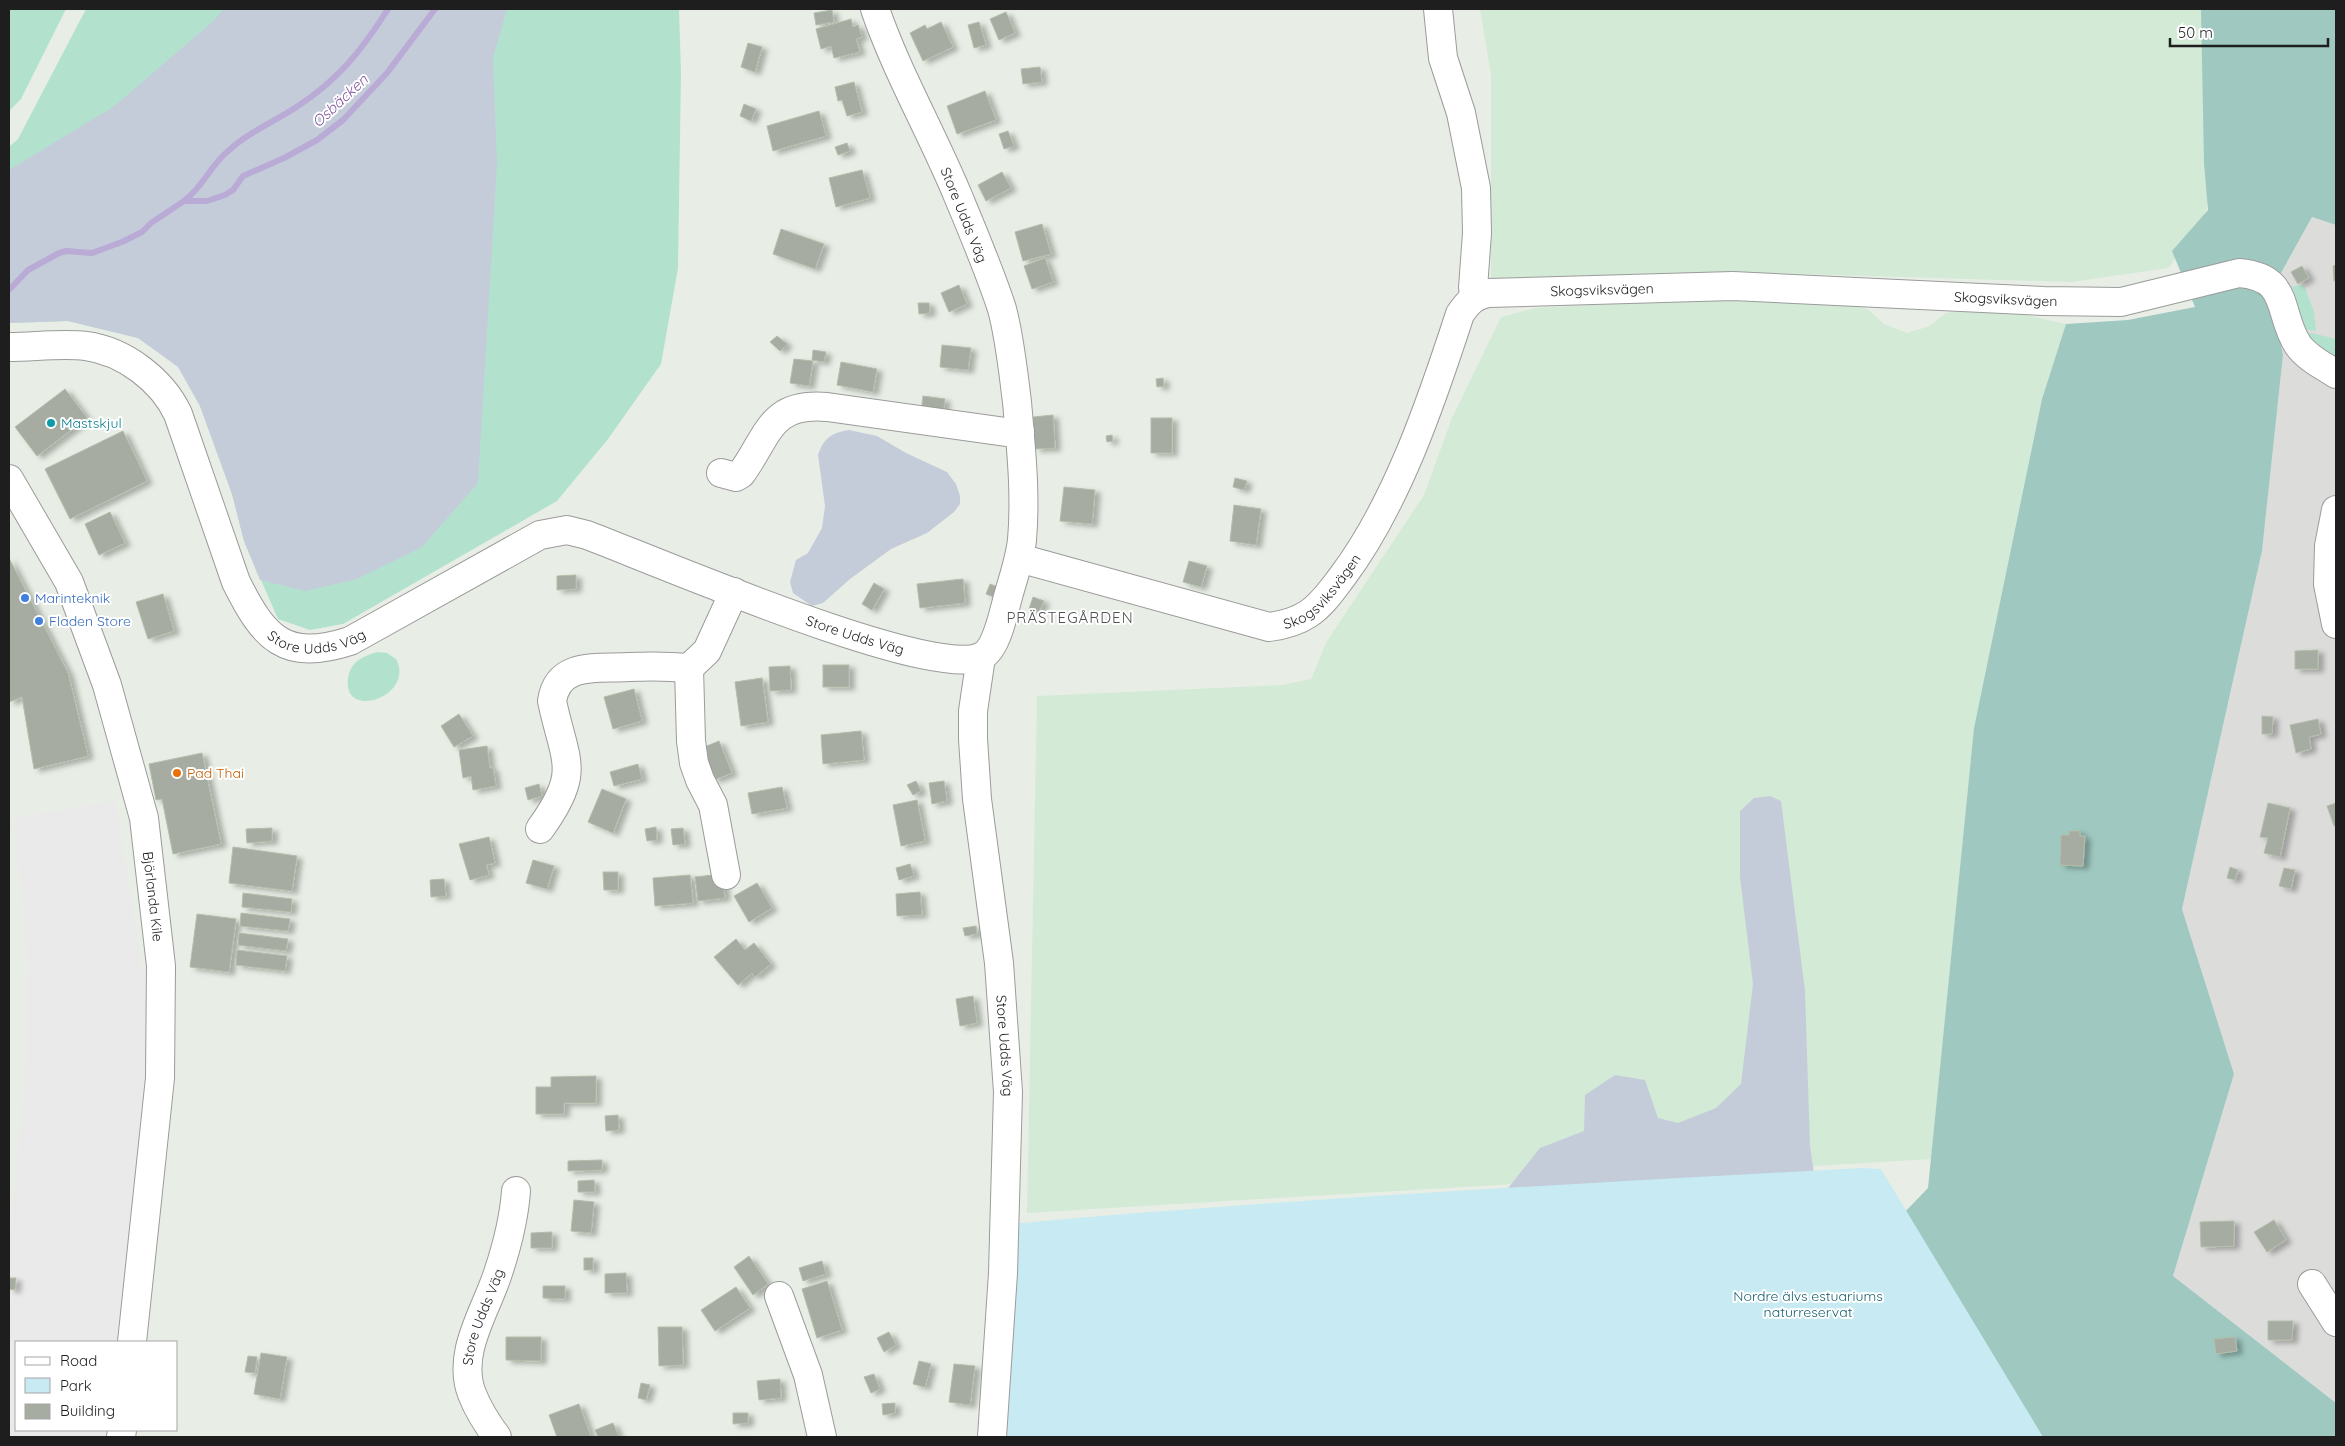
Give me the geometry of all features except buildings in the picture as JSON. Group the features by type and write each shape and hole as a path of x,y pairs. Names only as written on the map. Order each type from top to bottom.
{"street":[{"name":"Store Udds Väg","path":"875,9 958,196 1002,310 1013,367 1020,432 1024,493 1019,558 999,629 989,650 982,657 973,711 977,800 999,963 1008,1092 1003,1282 992,1437"},
{"path":"1438,9 1443,58 1461,113 1476,188 1477,233 1473,288 1476,296"},
{"name":"Skogsviksvägen","path":"1019,558 1269,627 1290,624 1310,613 1330,593 1356,558 1378,520 1414,442 1460,314 1476,296 1488,293 1733,286 2044,301 2121,302 2239,273 2262,278 2274,286 2280,296 2298,345 2308,355 2336,374"},
{"name":"Store Udds Väg","path":"9,347 88,346 125,360 140,369 160,386 173,403 178,414 236,582 253,615 264,629 284,644 309,650 350,641 540,535 559,530 587,535 819,624 912,653 959,660 982,657"},
{"path":"721,473 736,477 741,474 764,433 782,414 805,406 827,407 1006,432 1020,432"},
{"name":"Björlanda Kile","path":"9,478 69,582 107,685 144,818 161,966 160,1078 132,1341"},
{"path":"2336,510 2329,546 2328,584 2336,624"},
{"path":"540,829 556,807 566,784 568,761 552,701 558,683 564,677 580,669 595,667 656,664 689,668 708,651 734,592"},
{"path":"689,668 691,741 694,763 700,780 713,805 726,875"},
{"name":"Store Udds Väg","path":"497,1437 472,1393 468,1364 478,1320 497,1276 507,1244 516,1191"},
{"path":"2312,1284 2336,1322"},
{"path":"779,1296 808,1375 822,1437"}],"shaded area":[{"path":"224,9 507,9 493,58 497,164 478,483 422,547 357,579 305,591 260,580 244,541 232,494 200,406 178,367 138,338 68,321 9,323 9,170 113,107 211,23"},
{"path":"2201,9 2336,9 2336,225 2312,217 2270,293 2283,355 2262,551 2182,909 2234,1074 2173,1276 2336,1403 2336,1437 1784,1437 1822,1298 1928,1188 1974,728 2042,399 2066,324 2128,320 2195,307 2172,251 2208,210 2204,163"},
{"path":"2312,217 2336,225 2336,1403 2173,1276 2234,1074 2182,909 2262,551 2283,355 2270,294"},
{"path":"849,430 877,436 906,453 947,472 956,484 960,496 960,504 954,512 927,533 891,549 850,579 823,603 812,606 793,593 790,582 796,560 808,553 822,528 825,506 818,455 829,437"},
{"path":"1770,796 1781,801 1805,991 1810,1146 1820,1214 1342,1437 1363,1370 1540,1148 1584,1131 1585,1095 1615,1075 1645,1080 1658,1118 1678,1123 1716,1108 1741,1084 1753,984 1740,877 1740,811 1754,798"},
{"path":"116,801 150,1018 119,1341 15,1341 15,1431 110,1431 109,1437 9,1437 9,1243 26,1063 28,962 13,818"}],"green space":[{"path":"9,9 66,9 21,99 9,111"},
{"path":"86,9 679,9 681,72 678,268 661,364 608,439 557,501 343,624 310,630 278,619 244,541 232,494 200,406 178,366 138,338 68,321 9,323 9,147 18,139"},
{"path":"1480,9 2212,9 2219,145 2206,211 2169,268 2071,282 1734,272 1560,284 1491,282 1491,75"},
{"path":"2304,285 2314,312 2316,331 2303,329 2287,287"},
{"path":"1737,297 1853,304 1869,310 1884,324 1907,333 1930,326 1946,313 1979,309 2016,313 2066,324 2042,399 1974,728 1931,1159 1027,1213 1037,696 1282,685 1311,679 1327,641 1424,495 1452,418 1501,317 1536,308"},
{"path":"2312,333 2336,339 2336,369 2305,334"},
{"path":"377,652 387,653 396,659 399,672 396,684 388,693 377,699 366,701 356,699 349,691 349,672 358,660"},
{"name":"Nordre älvs estuariums naturreservat","path":"1862,1168 1881,1169 2043,1437 998,1437 1011,1224 1330,1199"}],"waterway":[{"name":"Osbäcken","path":"185,200 197,189 221,158 235,145 313,96 338,74 359,51 388,9"},
{"name":"Osbäcken","path":"9,290 28,270 59,253 66,251 92,253 122,242 142,232 151,223 184,201 207,201 225,195 233,190 243,176 284,158 317,140 343,120 387,73 435,9"}],"place":[{"name":"Mastskjul","path":"51,423"},
{"name":"Marinteknik","path":"25,598"},
{"name":"Fladen Store","path":"39,621"},
{"name":"Pad Thai","path":"177,773"}],"district":[{"name":"PRÄSTEGÅRDEN","path":"1070,618"}]}
